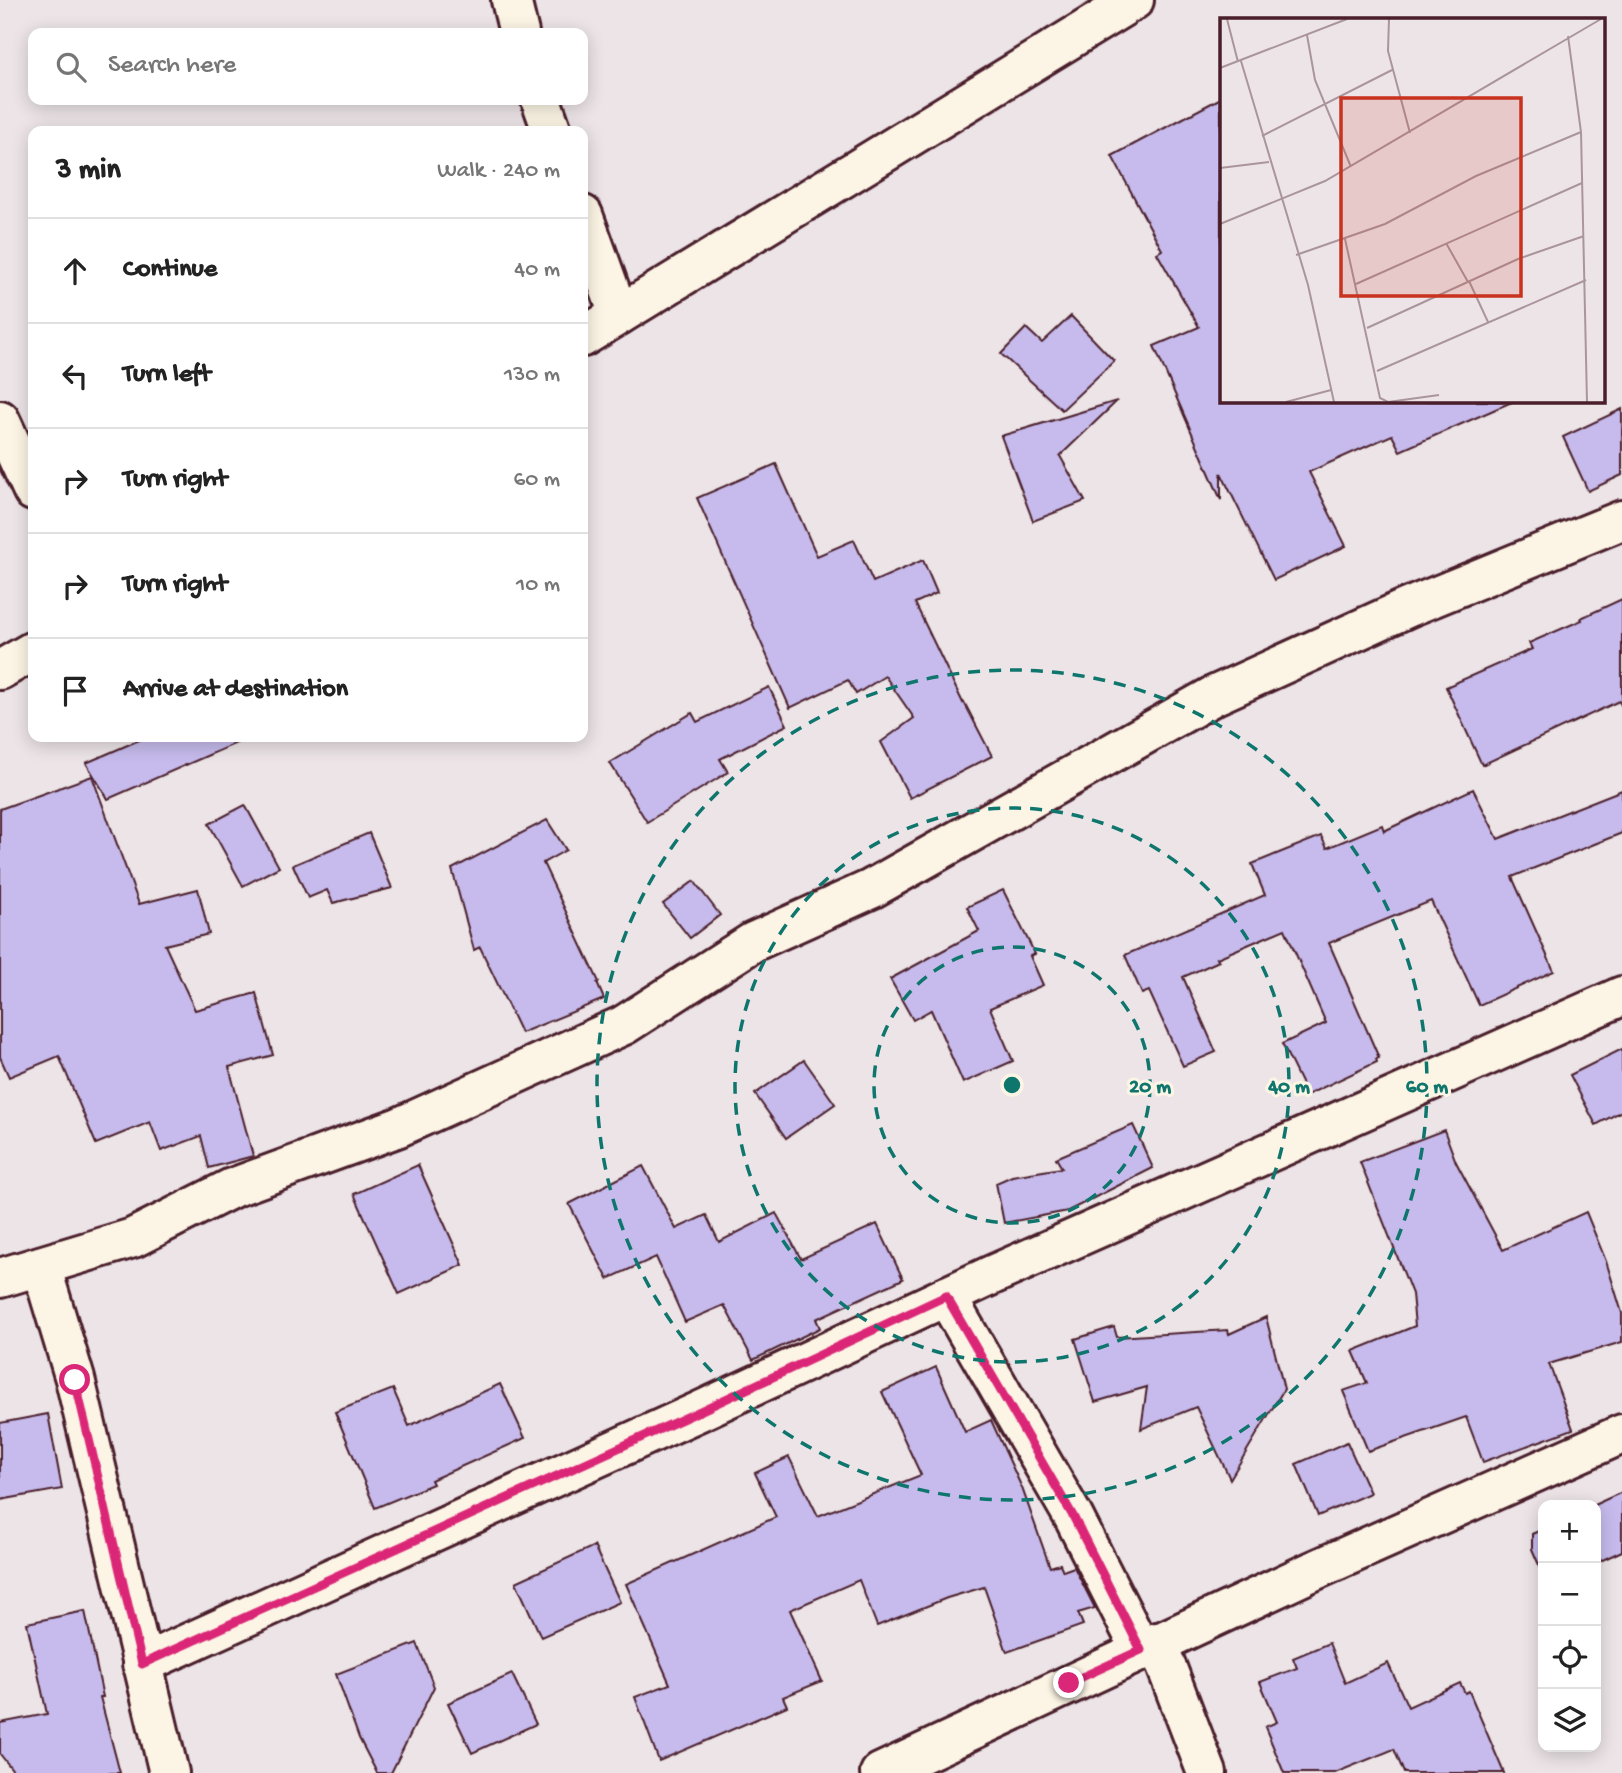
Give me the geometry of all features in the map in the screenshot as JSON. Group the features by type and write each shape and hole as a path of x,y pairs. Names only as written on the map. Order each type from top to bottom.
{"street":[{"path":"511,0 518,28"},
{"path":"588,334 1134,0"},
{"path":"543,105 550,126"},
{"path":"588,229 620,315"},
{"path":"0,420 28,480"},
{"path":"0,1278 133,1238 232,1188 399,1127 624,1025 753,942 871,890 1213,696 1406,608 1622,520"},
{"path":"0,670 28,654"},
{"path":"142,1664 700,1411 946,1296 1622,996"},
{"path":"41,1266 75,1380 169,1773"},
{"path":"946,1296 1149,1646 1207,1773"},
{"path":"880,1773 1149,1646 1622,1434"}],"building":[{"path":"1220,99 1220,402 1512,402 1400,451 1392,435 1309,472 1346,546 1274,580 1221,473 1221,500 1154,346 1199,327 1157,253 1162,250 1112,156"},
{"path":"1071,316 1114,361 1062,410 1001,354 1026,328 1042,343"},
{"path":"1117,401 1060,456 1085,501 1033,521 1001,436"},
{"path":"1622,409 1622,475 1588,491 1563,437"},
{"path":"776,464 817,556 854,540 873,582 923,560 937,593 915,603 992,756 910,798 881,742 914,718 885,676 856,694 848,680 790,708 697,498"},
{"path":"1622,599 1622,707 1619,701 1482,765 1446,687 1532,649 1529,643"},
{"path":"769,687 787,725 720,759 728,772 647,822 610,763 692,713 697,722"},
{"path":"134,742 239,742 108,799 86,763"},
{"path":"92,776 139,904 198,889 209,934 165,945 195,1010 256,993 273,1055 229,1067 253,1156 209,1168 201,1136 161,1151 150,1122 96,1144 59,1056 9,1077 0,1057 0,809"},
{"path":"1473,789 1498,839 1622,790 1622,833 1512,877 1554,971 1479,1005 1431,901 1329,943 1379,1058 1376,1059 1377,1062 1307,1095 1282,1044 1326,1023 1285,929 1217,958 1219,961 1183,977 1216,1052 1183,1066 1149,991 1142,994 1125,955 1265,895 1252,864 1321,836 1327,848 1382,825 1384,831"},
{"path":"245,805 279,867 243,886 209,824"},
{"path":"547,820 566,850 543,863 599,982 597,983 604,999 521,1033 480,947 474,950 452,869"},
{"path":"369,833 392,888 333,903 327,890 308,898 293,865"},
{"path":"694,881 720,915 690,938 663,904"},
{"path":"1003,890 1035,954 1030,956 1043,985 990,1008 1013,1061 963,1083 931,1010 913,1020 890,979 979,931 967,907"},
{"path":"1622,1049 1622,1111 1596,1125 1570,1075"},
{"path":"804,1060 835,1104 786,1138 755,1094"},
{"path":"1133,1125 1153,1168 1068,1211 1004,1223 996,1183 1012,1176 1062,1168 1056,1158"},
{"path":"1444,1130 1456,1162 1503,1250 1586,1212 1606,1261 1622,1313 1622,1342 1549,1364 1573,1429 1483,1462 1466,1417 1368,1451 1343,1391 1367,1383 1353,1351 1415,1326 1412,1294 1360,1162"},
{"path":"418,1165 463,1265 399,1294 354,1194"},
{"path":"643,1166 676,1229 706,1215 719,1242 776,1213 801,1259 877,1224 903,1279 816,1319 820,1328 753,1360 724,1305 685,1322 656,1257 608,1279 569,1204"},
{"path":"1266,1317 1284,1389 1230,1479 1196,1407 1141,1429 1147,1387 1095,1402 1075,1339 1114,1327 1117,1337 1228,1330 1229,1334"},
{"path":"936,1367 965,1432 991,1420 1022,1488 1050,1567 1060,1564 1063,1571 1074,1567 1095,1608 1078,1613 1083,1625 1007,1652 984,1587 947,1598 877,1626 859,1580 790,1610 822,1681 783,1697 787,1706 659,1761 635,1697 670,1684 626,1584 776,1517 755,1473 789,1457 818,1516 921,1475 882,1392"},
{"path":"500,1384 525,1438 431,1480 433,1484 375,1508 335,1412 393,1389 409,1426"},
{"path":"48,1414 62,1489 0,1500 0,1423"},
{"path":"1347,1442 1370,1493 1318,1516 1296,1464"},
{"path":"1622,1492 1622,1551 1601,1561 1601,1502"},
{"path":"1538,1531 1538,1563 1532,1549 1532,1534"},
{"path":"594,1546 620,1602 541,1637 516,1582"},
{"path":"85,1611 103,1697 100,1697 120,1773 15,1773 0,1754 0,1723 47,1714 27,1623"},
{"path":"417,1643 434,1687 391,1773 377,1773 359,1738 336,1674"},
{"path":"1329,1643 1345,1683 1388,1663 1408,1707 1460,1683 1465,1693 1469,1691 1504,1773 1404,1773 1394,1749 1335,1773 1284,1773 1265,1727 1277,1722 1260,1682 1297,1668 1293,1658"},
{"path":"512,1674 536,1724 472,1753 448,1703"}],"route":[{"path":"75,1380 142,1664 700,1411 946,1296 1073,1516 1141,1650 1069,1683"}]}
